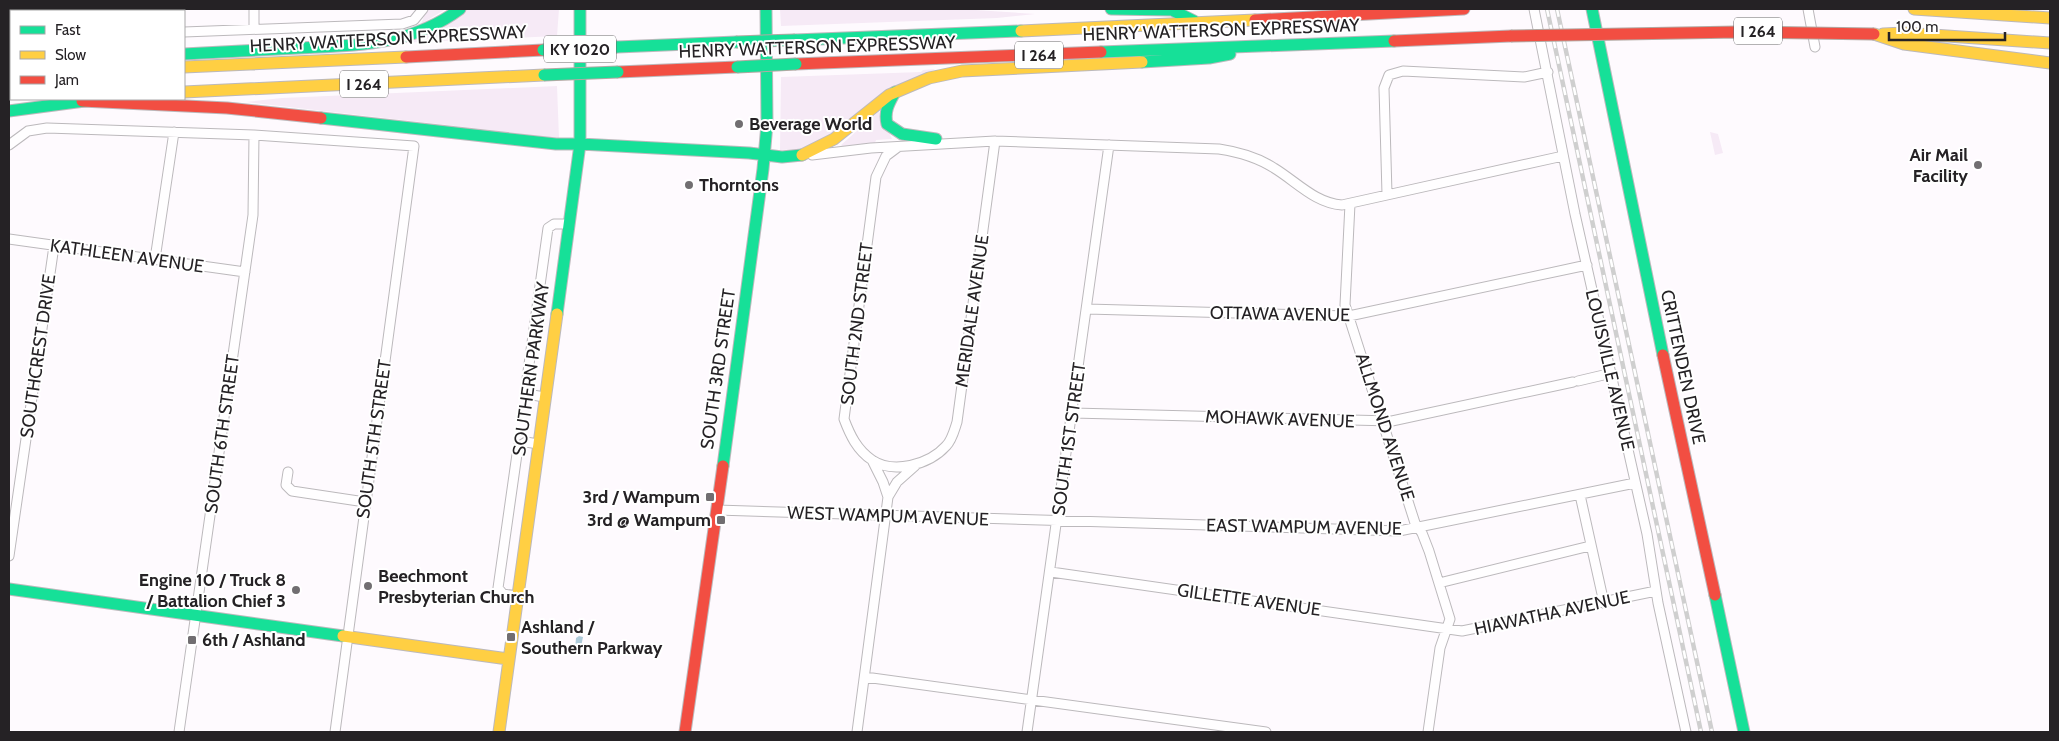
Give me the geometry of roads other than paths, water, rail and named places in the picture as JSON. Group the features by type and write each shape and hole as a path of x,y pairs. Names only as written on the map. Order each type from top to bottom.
{"main road":[{"path":"185,54 374,44 416,34 460,9"},
{"name":"SOUTHERN PARKWAY","path":"499,732 580,144 580,9"},
{"name":"SOUTH 3RD STREET","path":"685,732 717,510 764,156 766,124 766,9"},
{"path":"1111,9 1172,10 1198,23"},
{"name":"HENRY WATTERSON EXPRESSWAY","path":"185,67 1198,23 1464,9"},
{"name":"CRITTENDEN DRIVE","path":"1592,9 1632,210 1744,732"},
{"path":"1914,9 2050,18"},
{"name":"HENRY WATTERSON EXPRESSWAY","path":"185,92 796,64 1652,32 1904,33 2050,43"},
{"path":"1874,34 1904,44 2050,63"},
{"path":"82,102 206,106 556,144 782,157 802,155 830,143 882,100 895,92 933,77 962,71 1209,58 1283,46"},
{"path":"895,92 886,109 885,117 891,129 906,137 936,139"},
{"path":"9,111 95,100"},
{"path":"9,589 508,660"}],"street":[{"path":"254,9 254,29"},
{"path":"185,32 402,24 414,20 423,9"},
{"name":"LOUISVILLE AVENUE","path":"1534,9 1548,72 1563,156 1612,372 1686,732"},
{"path":"1808,9 1815,47"},
{"path":"1387,194 1384,88 1390,75 1403,71 1524,77 1548,72"},
{"path":"9,145 28,131 47,128 254,135"},
{"path":"154,259 174,132"},
{"name":"SOUTH 5TH STREET","path":"254,135 414,146 335,732"},
{"name":"SOUTH 6TH STREET","path":"179,732 245,272 255,186 254,135"},
{"path":"878,148 883,142 982,137 995,141"},
{"path":"802,155 898,146 995,141 1205,148 1241,153 1275,168 1325,202 1350,204 1387,194 1563,156"},
{"name":"MERIDALE AVENUE","path":"888,497 902,477 919,463 944,448 953,435 957,422 995,141"},
{"name":"SOUTH 1ST STREET","path":"1027,732 1110,145"},
{"name":"SOUTH 2ND STREET","path":"857,732 888,497 884,482 872,460 853,441 844,419 876,177 886,156 898,146"},
{"name":"SOUTH 2ND STREET","path":"876,177 874,173 878,148"},
{"name":"ALLMOND AVENUE","path":"1350,204 1345,305 1415,523 1419,528 1450,619 1448,629 1441,641 1428,732"},
{"path":"544,397 533,395 526,386 533,332 548,228 554,224 568,224"},
{"name":"KATHLEEN AVENUE","path":"9,239 245,272"},
{"name":"SOUTHCREST DRIVE","path":"9,556 54,246"},
{"name":"OTTAWA AVENUE","path":"1087,310 1349,316 1587,265"},
{"name":"MOHAWK AVENUE","path":"1073,413 1382,421 1575,382 1612,372"},
{"path":"518,596 503,594 498,588 518,447 526,442 538,444"},
{"name":"SOUTH 2ND STREET","path":"872,460 894,466"},
{"name":"MERIDALE AVENUE","path":"894,466 919,463"},
{"path":"288,472 286,485 292,491 365,502"},
{"name":"EAST WAMPUM AVENUE","path":"1058,521 1398,531 1635,483"},
{"path":"1580,495 1604,603"},
{"name":"WEST WAMPUM AVENUE","path":"717,510 1058,521"},
{"path":"1439,583 1590,546"},
{"name":"GILLETTE AVENUE","path":"1051,572 1448,629"},
{"name":"HIAWATHA AVENUE","path":"1448,629 1474,630 1656,591"},
{"path":"865,677 1266,732"}],"water":[{"path":"579,636 583,637 580,652 575,649 576,638"}],"railway":[{"path":"1547,9 1701,732"},
{"path":"1557,9 1712,732"}],"place":[{"name":"Beverage World","path":"739,124"},
{"name":"Air Mail Facility","path":"1978,165"},
{"name":"Thorntons","path":"689,185"},
{"name":"3rd / Wampum","path":"710,497"},
{"name":"3rd @ Wampum","path":"721,520"},
{"name":"Beechmont Presbyterian Church","path":"368,586"},
{"name":"Engine 10 / Truck 8 / Battalion Chief 3","path":"296,590"},
{"name":"Ashland / Southern Parkway","path":"511,637"},
{"name":"6th / Ashland","path":"192,640"}]}
